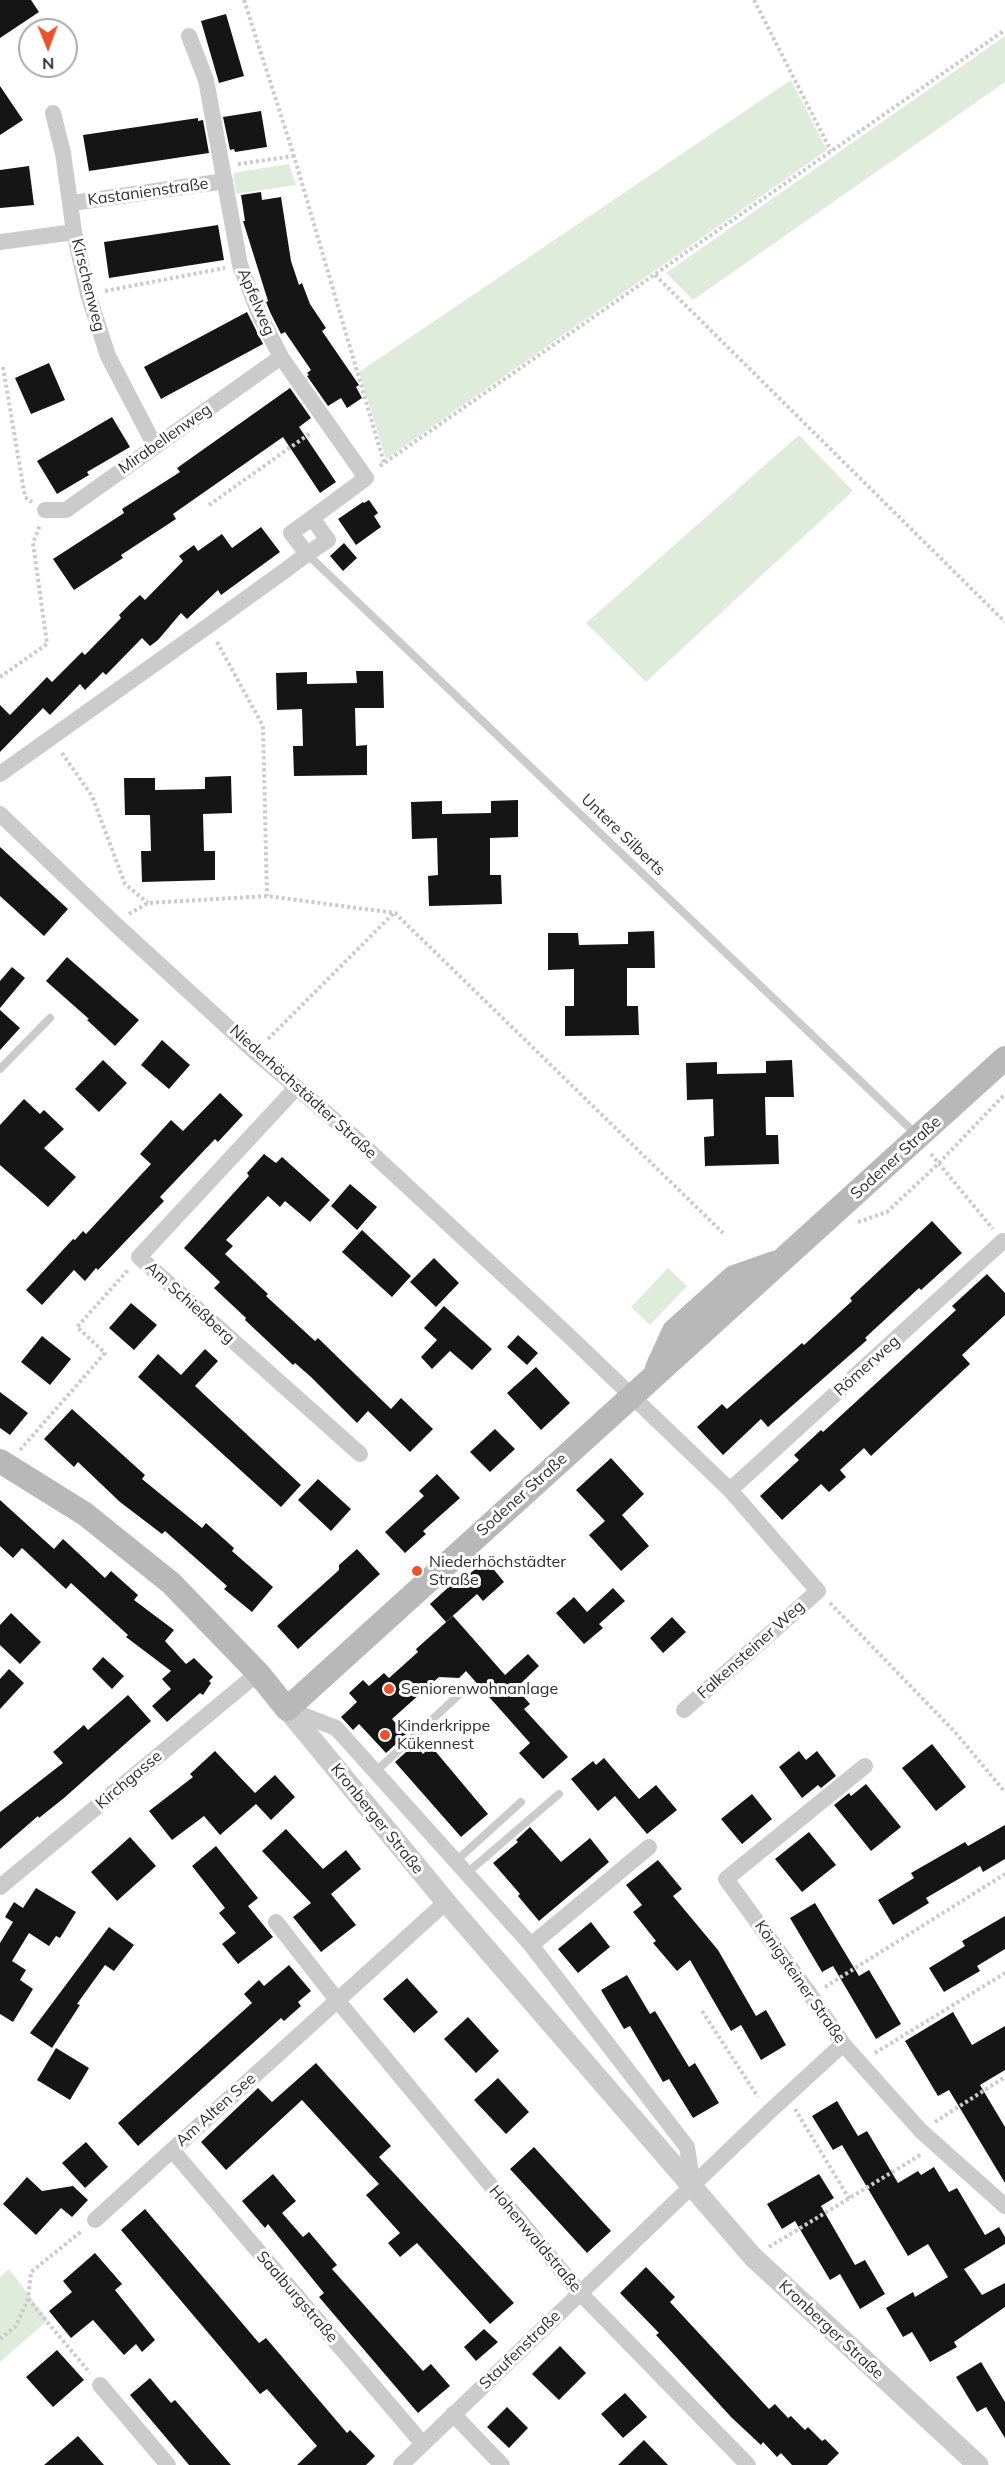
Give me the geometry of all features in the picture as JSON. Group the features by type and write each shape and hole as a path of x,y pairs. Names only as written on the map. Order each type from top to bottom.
{"main road":[{"name":"Sodener Straße","path":"287,1709 1005,1058"},
{"path":"3,1463 86,1514 171,1583 258,1673 287,1709"}],"street":[{"name":"Apfelweg","path":"189,36 206,80 240,265 260,316 281,357 366,478"},
{"name":"Kirschenweg","path":"52,113 63,153 75,232 88,294 108,356 155,446"},
{"name":"Kastanienstraße","path":"72,203 223,174"},
{"path":"0,242 75,232"},
{"name":"Mirabellenweg","path":"45,510 66,510 281,357"},
{"path":"308,554 291,533 366,478"},
{"path":"0,774 328,540 312,518"},
{"name":"Niederhöchstädter Straße","path":"0,814 114,923 255,1052 360,1143 632,1396 730,1490 818,1590"},
{"name":"Am Schießberg","path":"296,1088 139,1257 360,1454"},
{"name":"Römerweg","path":"730,1490 1003,1241"},
{"name":"Falkensteiner Weg","path":"684,1710 818,1590"},
{"name":"Kirchgasse","path":"0,1887 258,1673"},
{"name":"Kronberger Straße","path":"287,1709 336,1728 531,1945 687,2147 693,2187"},
{"name":"Kronberger Straße","path":"287,1709 446,1902 753,2257 978,2465"},
{"name":"Königsteiner Straße","path":"865,1766 726,1879 812,1996 843,2044 861,2061 921,2131 1005,2206"},
{"path":"531,1945 649,1847"},
{"name":"Am Alten See","path":"95,2220 446,1902"},
{"path":"276,1922 337,2000"},
{"name":"Hohenwaldstraße","path":"337,2000 580,2293 748,2465"},
{"path":"693,2187 768,2113 843,2044"},
{"name":"Saalburgstraße","path":"172,2150 423,2444"},
{"name":"Staufenstraße","path":"401,2465 693,2187"},
{"path":"100,2385 168,2465"},
{"path":"453,2414 502,2465"}],"lane":[{"name":"Untere Silberts","path":"308,554 918,1136"},
{"path":"0,1069 50,1018"},
{"path":"375,1772 463,1691"},
{"path":"461,1867 559,1794"},
{"path":"461,1867 521,1802"}],"path":[{"path":"244,0 294,156 384,463"},
{"path":"754,0 831,151"},
{"path":"366,478 384,463 1005,30"},
{"path":"223,174 294,156"},
{"path":"88,294 240,265"},
{"path":"654,274 1005,622"},
{"path":"0,677 47,644 33,543 45,510 25,497 3,367"},
{"path":"209,505 325,422"},
{"path":"208,626 263,726 267,897"},
{"path":"57,746 92,796 125,884 147,903"},
{"path":"114,923 147,903 267,897 395,913 723,1233"},
{"path":"255,1052 395,913"},
{"path":"938,1164 1005,1094"},
{"path":"918,1136 938,1164 1003,1241"},
{"path":"3,1463 105,1353 77,1326 139,1257"},
{"path":"818,1590 955,1732 1005,1792"},
{"path":"812,1996 1005,1874"},
{"path":"861,2061 1005,1973"},
{"path":"702,2011 768,2113"},
{"path":"921,2131 1005,2077"},
{"path":"787,2096 850,2200"},
{"path":"753,2257 850,2200 936,2145"},
{"path":"0,2339 16,2326 28,2299 31,2272 95,2220"},
{"path":"28,2299 100,2385"}],"green space":[{"path":"1005,36 1005,82 693,300 666,273"},
{"path":"791,80 827,150 386,459 359,372"},
{"path":"289,164 296,185 236,194 233,173"},
{"path":"799,435 853,491 646,682 586,623"},
{"path":"668,1268 687,1286 650,1325 631,1307"},
{"path":"9,2269 48,2320 0,2362 0,2277"}],"building":[{"path":"0,0 31,0 39,12 30,18 18,18 18,26 0,38"},
{"path":"226,14 244,76 219,83 201,21"},
{"path":"0,86 23,120 0,135"},
{"path":"261,111 267,147 235,152 234,149 230,150 223,117"},
{"path":"198,118 198,121 203,120 209,153 89,171 83,135"},
{"path":"29,166 34,205 0,208 0,170"},
{"path":"261,192 262,200 281,197 291,261 299,285 302,283 310,304 326,328 322,331 359,385 356,387 362,398 347,408 341,398 328,406 307,376 311,370 285,332 281,334 266,302 268,301 243,221 245,221 241,195"},
{"path":"218,225 224,260 109,278 104,242"},
{"path":"247,312 263,344 161,399 144,367"},
{"path":"49,363 65,400 31,414 15,378"},
{"path":"290,388 311,418 299,427 336,482 320,493 283,437 173,514 176,519 121,555 123,558 74,590 53,559 124,513 122,509 180,472 177,468"},
{"path":"112,417 130,447 87,472 89,475 57,494 37,461"},
{"path":"369,500 378,513 374,516 381,527 356,545 338,519"},
{"path":"261,527 280,552 221,595 218,590 187,619 181,613 150,646 142,638 106,675 103,672 85,690 80,684 50,715 43,708 0,752 0,705 10,715 47,677 52,682 82,652 85,655 121,618 119,615 140,595 145,600 183,561 179,556 194,545 198,551 222,534 232,548"},
{"path":"344,543 357,558 343,571 330,556"},
{"path":"356,671 383,671 384,708 355,708 356,746 367,745 367,775 294,776 293,746 303,746 302,709 277,710 276,673 307,672 307,684 357,683"},
{"path":"231,776 232,813 203,814 204,851 215,851 215,880 142,882 141,851 151,851 150,815 125,815 124,778 155,778 155,790 205,789 205,777"},
{"path":"518,800 518,837 490,838 490,875 501,875 502,904 429,906 428,876 438,875 437,838 412,839 411,802 442,801 442,814 491,813 491,801"},
{"path":"0,847 68,909 44,936 0,896"},
{"path":"654,931 655,968 627,968 627,1006 638,1006 639,1035 565,1036 565,1006 574,1006 574,969 548,970 548,933 578,933 579,945 628,944 628,932"},
{"path":"67,957 139,1020 115,1046 87,1020 89,1019 46,981"},
{"path":"12,967 25,978 0,1008 0,981"},
{"path":"0,1010 20,1028 0,1050"},
{"path":"162,1040 190,1065 169,1089 141,1065"},
{"path":"103,1060 127,1083 99,1112 75,1089"},
{"path":"792,1060 794,1097 765,1097 766,1135 778,1135 779,1164 705,1166 704,1137 714,1136 713,1099 687,1100 686,1063 717,1062 717,1074 766,1073 766,1061"},
{"path":"220,1093 243,1115 218,1142 215,1139 160,1197 164,1201 98,1270 96,1268 85,1281 74,1270 42,1305 26,1290 73,1239 75,1240 83,1231 86,1234 151,1164 140,1154 171,1120 183,1131"},
{"path":"24,1099 40,1114 44,1110 64,1129 44,1148 76,1177 48,1207 0,1165 0,1125"},
{"path":"264,1154 276,1163 282,1157 330,1200 310,1222 285,1201 280,1207 268,1196 226,1240 233,1246 225,1254 268,1294 266,1296 315,1341 318,1338 391,1409 401,1398 433,1429 410,1452 368,1411 357,1423 311,1377 295,1363 293,1365 245,1320 246,1318 214,1288 220,1282 184,1248 249,1176 247,1173"},
{"path":"350,1184 377,1207 357,1230 331,1206"},
{"path":"932,1221 962,1253 921,1290 919,1288 865,1338 867,1340 768,1427 761,1419 723,1455 697,1427 722,1404 727,1409 802,1343 804,1345"},
{"path":"362,1230 411,1276 392,1297 342,1252"},
{"path":"434,1258 459,1283 436,1307 410,1282"},
{"path":"987,1274 1005,1293 1005,1315 962,1355 970,1364 871,1456 864,1448 840,1470 846,1477 829,1492 821,1484 782,1520 760,1496 799,1460 794,1455 821,1430 823,1432 956,1310 952,1306"},
{"path":"131,1303 157,1325 134,1350 109,1328"},
{"path":"444,1306 492,1349 472,1370 450,1351 432,1369 421,1357 437,1340 424,1328"},
{"path":"518,1335 538,1353 527,1365 507,1347"},
{"path":"42,1336 71,1359 50,1385 21,1362"},
{"path":"205,1349 218,1361 195,1386 301,1485 281,1507 138,1377 158,1354 181,1375"},
{"path":"536,1367 570,1403 541,1430 507,1393"},
{"path":"0,1392 28,1413 10,1435 0,1428"},
{"path":"72,1409 145,1475 142,1479 202,1528 206,1523 234,1548 232,1551 273,1587 252,1612 224,1589 227,1586 165,1531 162,1534 120,1502 78,1462 74,1467 44,1439"},
{"path":"495,1429 515,1449 490,1472 470,1452"},
{"path":"611,1458 644,1494 622,1515 649,1546 621,1571 589,1535 605,1521 576,1490"},
{"path":"437,1474 460,1498 423,1531 426,1534 405,1553 385,1532 424,1496 419,1491"},
{"path":"318,1479 351,1509 331,1531 298,1500"},
{"path":"0,1500 54,1549 63,1539 105,1578 111,1571 138,1595 134,1600 174,1630 165,1641 186,1664 194,1658 213,1677 203,1695 200,1693 167,1722 152,1706 171,1689 162,1679 171,1671 126,1637 128,1635 71,1583 66,1589 22,1548 13,1558 0,1546"},
{"path":"357,1549 380,1574 298,1649 277,1626 339,1570 339,1565"},
{"path":"486,1560 504,1582 483,1601 477,1594 446,1622 430,1604 452,1584 454,1587"},
{"path":"613,1588 625,1601 599,1624 603,1628 584,1644 556,1613 574,1597 587,1612"},
{"path":"11,1613 41,1642 20,1664 0,1645 0,1625"},
{"path":"453,1616 505,1675 528,1654 539,1666 516,1688 530,1704 524,1709 568,1757 543,1779 519,1753 530,1743 466,1671 459,1678 439,1677 392,1719 406,1735 386,1753 359,1724 353,1730 341,1717 357,1702 349,1693 363,1680 369,1686 384,1673 389,1678 418,1652 416,1649"},
{"path":"672,1617 686,1632 663,1653 650,1638"},
{"path":"103,1657 124,1676 112,1689 92,1669"},
{"path":"9,1669 24,1683 0,1709 0,1679"},
{"path":"128,1695 151,1721 64,1798 39,1818 38,1816 0,1849 0,1812 63,1763 53,1752 84,1725 88,1730"},
{"path":"415,1744 423,1754 431,1746 488,1814 461,1837 395,1762"},
{"path":"932,1744 966,1787 936,1811 902,1768"},
{"path":"215,1751 255,1793 275,1775 295,1797 271,1820 256,1804 220,1835 204,1816 172,1840 149,1811 193,1777 190,1774"},
{"path":"799,1751 806,1760 817,1751 836,1776 821,1788 818,1785 802,1798 779,1767"},
{"path":"604,1758 639,1799 656,1785 677,1810 647,1834 615,1796 598,1811 571,1779 593,1761 596,1765"},
{"path":"866,1784 901,1827 871,1851 834,1805 849,1793 851,1796"},
{"path":"752,1794 772,1819 742,1844 721,1819"},
{"path":"1005,1825 1005,1859 983,1872 980,1866 926,1898 929,1903 893,1925 878,1900 914,1878 911,1873 965,1842 968,1846"},
{"path":"530,1827 561,1862 590,1838 609,1862 539,1921 518,1896 520,1894 493,1863 518,1842 516,1840"},
{"path":"286,1829 323,1869 346,1850 361,1869 331,1894 356,1925 321,1952 293,1917 311,1903 262,1851"},
{"path":"809,1832 836,1865 802,1892 775,1859"},
{"path":"130,1837 156,1866 117,1901 91,1872"},
{"path":"216,1846 258,1898 248,1906 273,1937 238,1964 222,1944 236,1933 219,1913 225,1908 192,1866"},
{"path":"658,1860 682,1889 673,1896 718,1950 756,2016 766,2010 786,2045 761,2060 741,2025 731,2031 690,1960 677,1971 653,1943 656,1941 633,1912 642,1905 626,1885"},
{"path":"36,1888 76,1912 60,1938 56,1936 49,1946 29,1933 12,1961 26,1970 20,1980 33,1989 13,2022 0,2014 0,1943 13,1922 5,1917 14,1902 23,1908"},
{"path":"815,1903 859,1976 869,1970 901,2024 876,2039 833,1966 822,1972 790,1918"},
{"path":"1005,1916 1005,1949 977,1966 980,1971 944,1992 929,1968 965,1946 962,1941"},
{"path":"591,1922 610,1947 578,1973 558,1949"},
{"path":"109,1927 134,1945 114,1971 105,1965 77,2004 80,2005 52,2048 30,2033"},
{"path":"289,1965 311,1991 298,2002 301,2006 284,2021 281,2018 138,2146 118,2123 252,2003 244,1994 259,1980 264,1986"},
{"path":"627,1975 650,2014 655,2011 689,2067 695,2063 719,2103 693,2118 669,2079 663,2082 630,2026 624,2029 601,1990"},
{"path":"407,1978 438,2012 414,2033 383,1999"},
{"path":"953,2012 972,2045 1005,2026 1005,2070 980,2085 1005,2127 1005,2183 949,2090 938,2096 905,2041"},
{"path":"468,2017 499,2051 476,2073 444,2039"},
{"path":"56,2048 89,2068 70,2100 37,2080"},
{"path":"316,2063 391,2146 379,2157 514,2303 490,2324 417,2243 400,2257 388,2243 400,2233 366,2195 379,2184 302,2100 226,2170 201,2142 258,2088 272,2102"},
{"path":"498,2078 529,2112 506,2134 474,2100"},
{"path":"837,2101 858,2136 867,2131 898,2183 918,2171 921,2175 934,2167 949,2192 957,2188 985,2235 999,2227 1005,2237 1005,2244 964,2269 982,2295 1005,2283 1005,2307 954,2342 957,2347 930,2362 912,2332 903,2337 886,2308 913,2292 915,2297 948,2277 928,2244 908,2256 842,2145 833,2150 812,2116"},
{"path":"86,2142 108,2167 85,2188 62,2163"},
{"path":"534,2147 611,2231 587,2253 510,2169"},
{"path":"273,2174 296,2201 282,2213 303,2237 309,2232 337,2265 332,2269 423,2371 431,2364 450,2386 418,2413 319,2297 324,2293 268,2224 265,2228 242,2201"},
{"path":"819,2174 834,2198 821,2206 855,2265 865,2260 885,2294 860,2309 840,2274 830,2280 795,2221 782,2229 767,2204"},
{"path":"27,2177 42,2191 73,2186 88,2200 72,2217 61,2208 36,2235 3,2204"},
{"path":"145,2209 259,2343 266,2338 347,2433 350,2430 375,2456 366,2465 297,2465 317,2446 267,2389 260,2394 121,2230"},
{"path":"95,2253 122,2284 115,2290 155,2340 142,2352 136,2344 124,2355 93,2320 71,2338 49,2311 72,2292 63,2281"},
{"path":"646,2267 675,2297 670,2302 769,2409 775,2404 788,2418 791,2416 805,2430 808,2427 839,2453 827,2465 792,2465 781,2453 777,2457 763,2442 761,2445 731,2417 656,2335 659,2333 620,2293"},
{"path":"484,2329 498,2342 476,2361 464,2347"},
{"path":"560,2346 586,2373 559,2400 532,2374"},
{"path":"57,2350 84,2380 53,2407 26,2377"},
{"path":"981,2362 1005,2402 1005,2438 986,2407 977,2412 956,2377"},
{"path":"150,2378 171,2403 175,2400 231,2465 189,2465 130,2395"},
{"path":"625,2393 647,2417 623,2438 601,2414"},
{"path":"507,2407 528,2428 509,2448 487,2427"},
{"path":"78,2436 104,2465 44,2465"},
{"path":"644,2440 668,2465 618,2465"}],"place":[{"name":"Niederhöchstädter Straße","path":"417,1571"},
{"name":"Seniorenwohnanlage","path":"389,1689"},
{"name":"Kinderkrippe Kükennest","path":"385,1735"}]}
